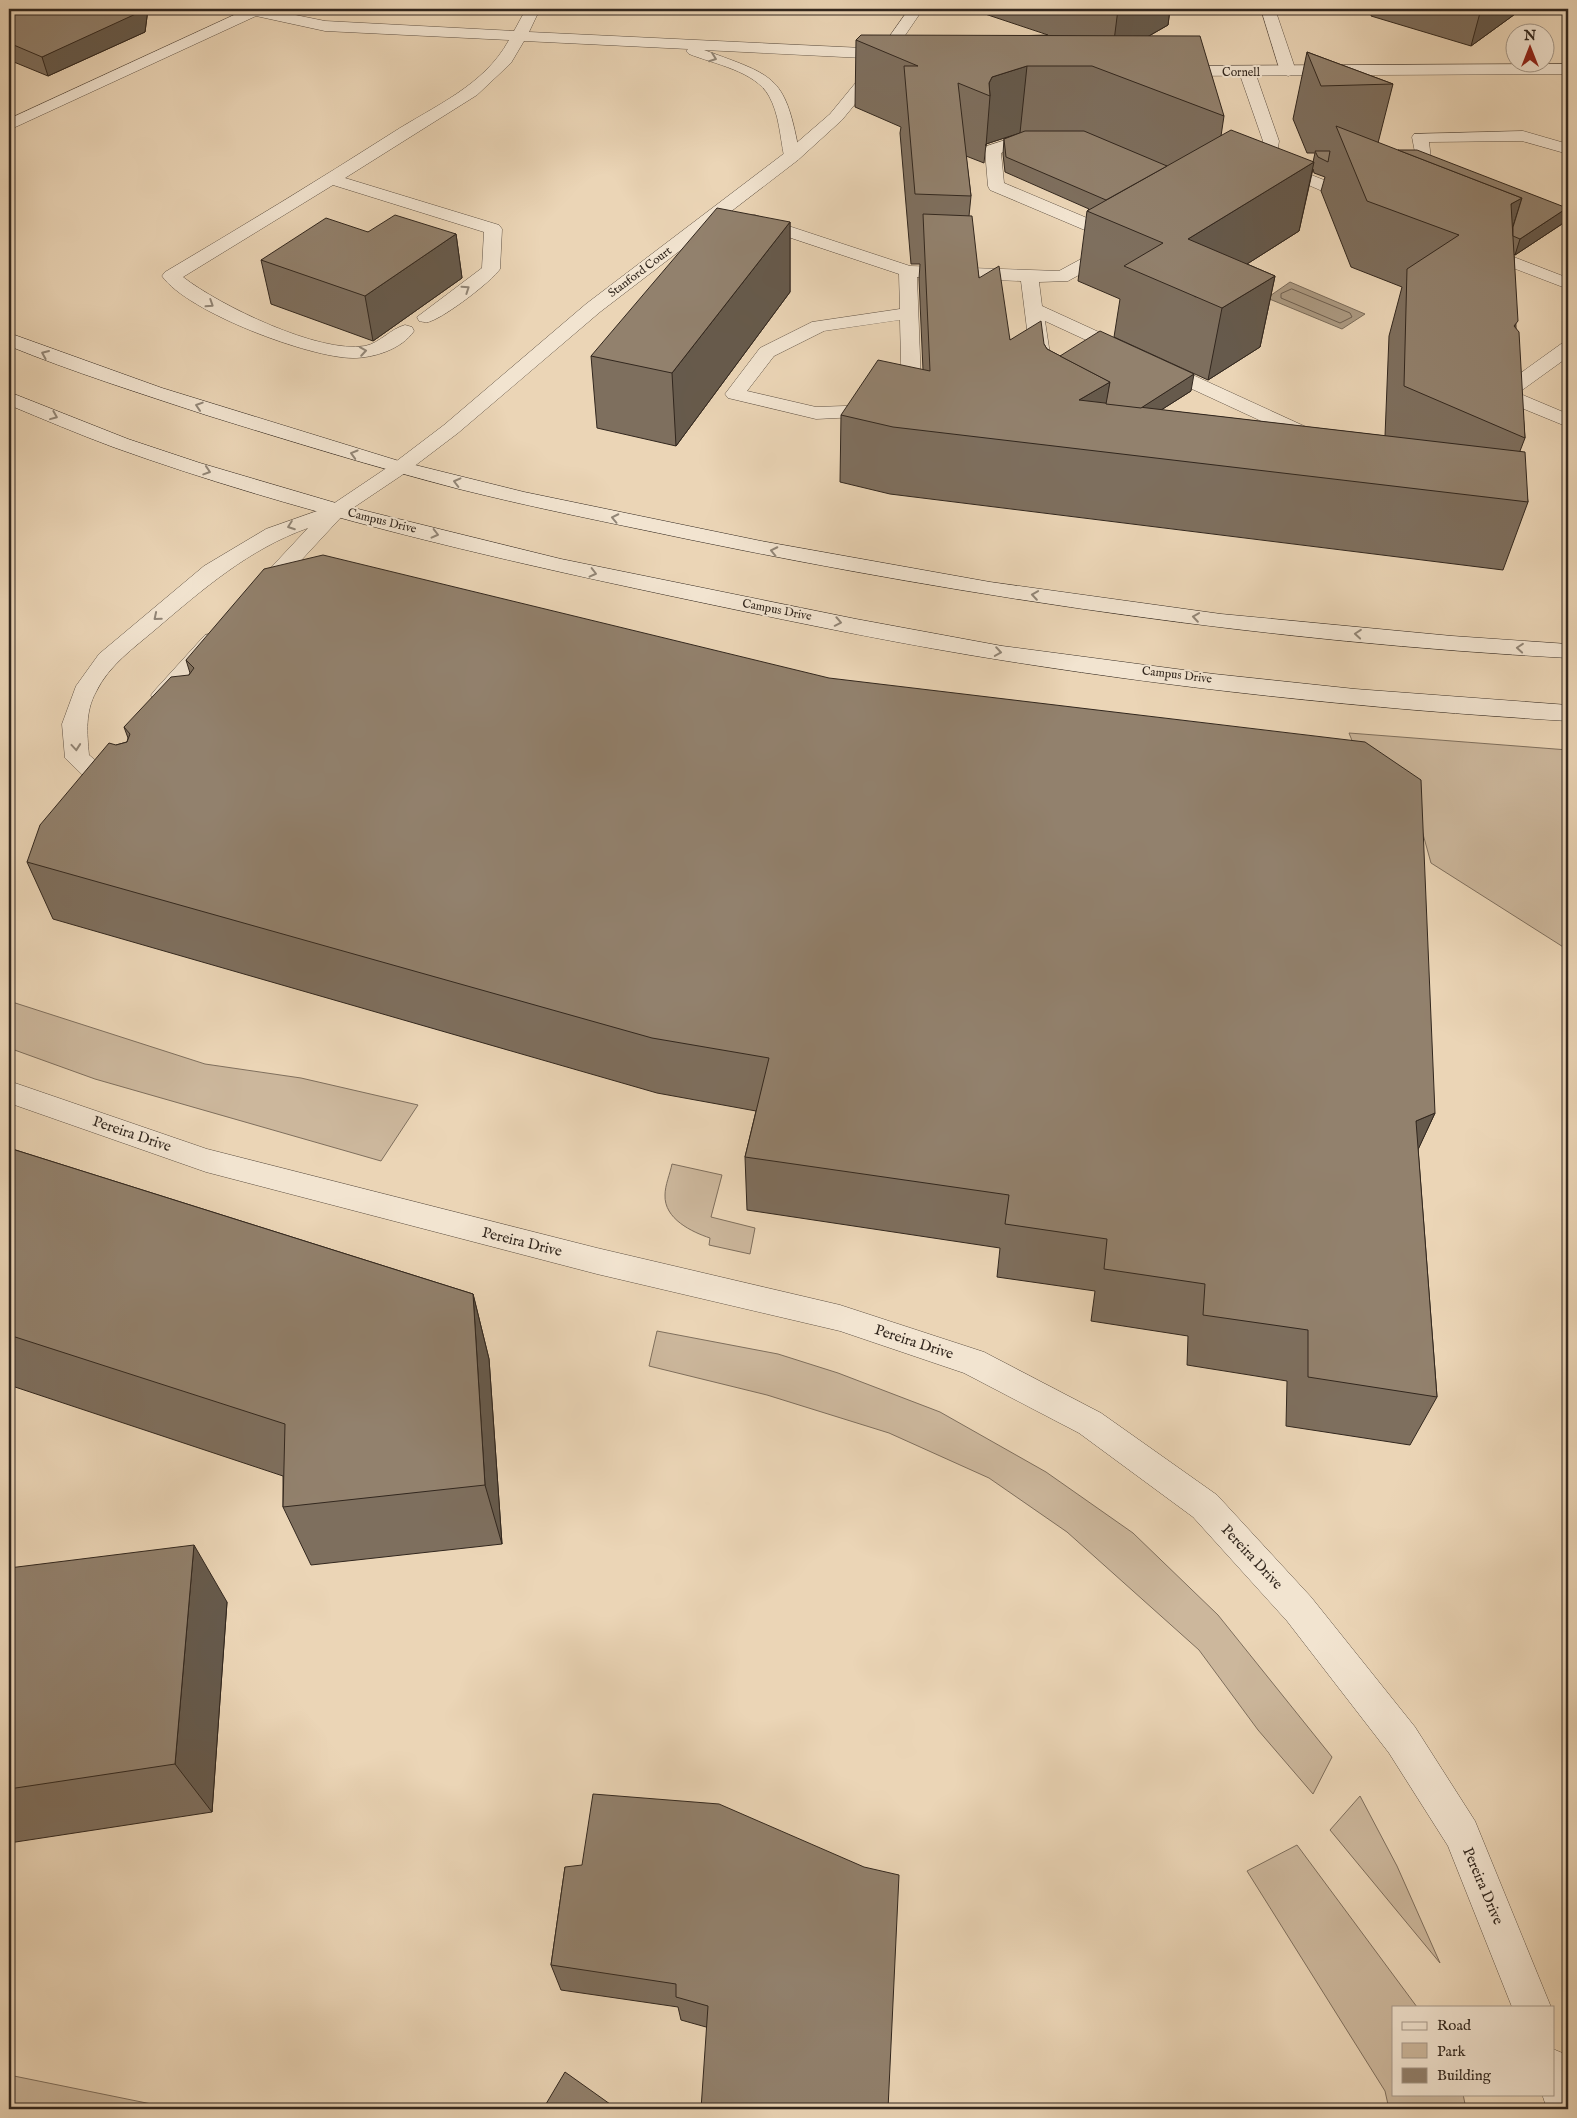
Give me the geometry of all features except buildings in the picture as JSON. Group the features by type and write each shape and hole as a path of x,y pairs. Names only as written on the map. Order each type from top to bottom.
{"main road":[{"path":"405,331 385,345 366,352 331,351 248,324 221,311 171,276 313,191 471,92 506,60 533,9"},
{"name":"Stanford Court","path":"337,510 401,467 451,428 593,308 792,156 836,118 916,9"},
{"path":"1268,9 1288,71"},
{"path":"9,125 256,10 325,26 667,41 903,56"},
{"path":"667,41 740,68 760,79 773,90 782,111 792,156"},
{"name":"Cornell","path":"1158,71 1568,69"},
{"path":"1247,72 1270,141 1268,162"},
{"path":"1423,159 1420,137 1523,136 1568,149"},
{"path":"722,210 908,271 1062,277 1131,239 996,186 993,150 1021,140 1057,140"},
{"path":"1404,159 1423,159 1441,166"},
{"path":"1237,180 1268,162 1307,160"},
{"path":"1268,162 1375,207"},
{"path":"331,178 493,229 490,269 481,279 426,317"},
{"path":"1467,244 1568,284"},
{"path":"908,271 912,410 816,413 735,394 767,352 819,326 909,313"},
{"path":"1029,276 1044,382"},
{"path":"1034,309 1308,435 1311,468"},
{"path":"9,339 58,360 155,392 312,442 401,467 504,494 776,551 1000,591 1263,626 1568,650"},
{"path":"1568,348 1504,394 1568,421"},
{"name":"Campus Drive","path":"9,398 118,442 252,485 337,510 599,574 1000,652 1391,701 1568,713"},
{"path":"247,605 337,510"},
{"path":"137,793 102,779 77,758 74,724 84,691 107,659 212,571 272,533 337,510"},
{"path":"184,722 167,711 164,695 179,675 227,626"},
{"name":"Pereira Drive","path":"9,1092 206,1160 597,1261 840,1318 973,1362 1090,1423 1205,1506 1299,1609 1402,1740 1462,1834 1532,2006"},
{"path":"1554,2072 1567,2109"}],"green space":[{"path":"1349,733 1568,750 1568,950 1431,863 1413,798 1367,778"},
{"path":"9,1001 205,1064 301,1078 418,1105 381,1161 95,1079 9,1048"},
{"path":"672,1164 722,1175 711,1217 755,1228 750,1254 709,1245 710,1238 695,1232 674,1218 669,1211 665,1195"},
{"path":"657,1331 778,1354 838,1373 940,1412 1046,1472 1133,1533 1218,1615 1332,1757 1313,1794 1258,1730 1199,1650 1067,1532 989,1478 889,1433 767,1395 649,1366"},
{"path":"1360,1796 1397,1866 1440,1963 1330,1830"},
{"path":"1297,1845 1416,2006 1392,2006 1392,2096 1463,2096 1466,2109 1389,2109 1385,2091 1247,1871"},
{"path":"9,2075 176,2109 9,2109"}],"water":[{"path":"1290,282 1365,314 1342,329 1267,298"}]}
